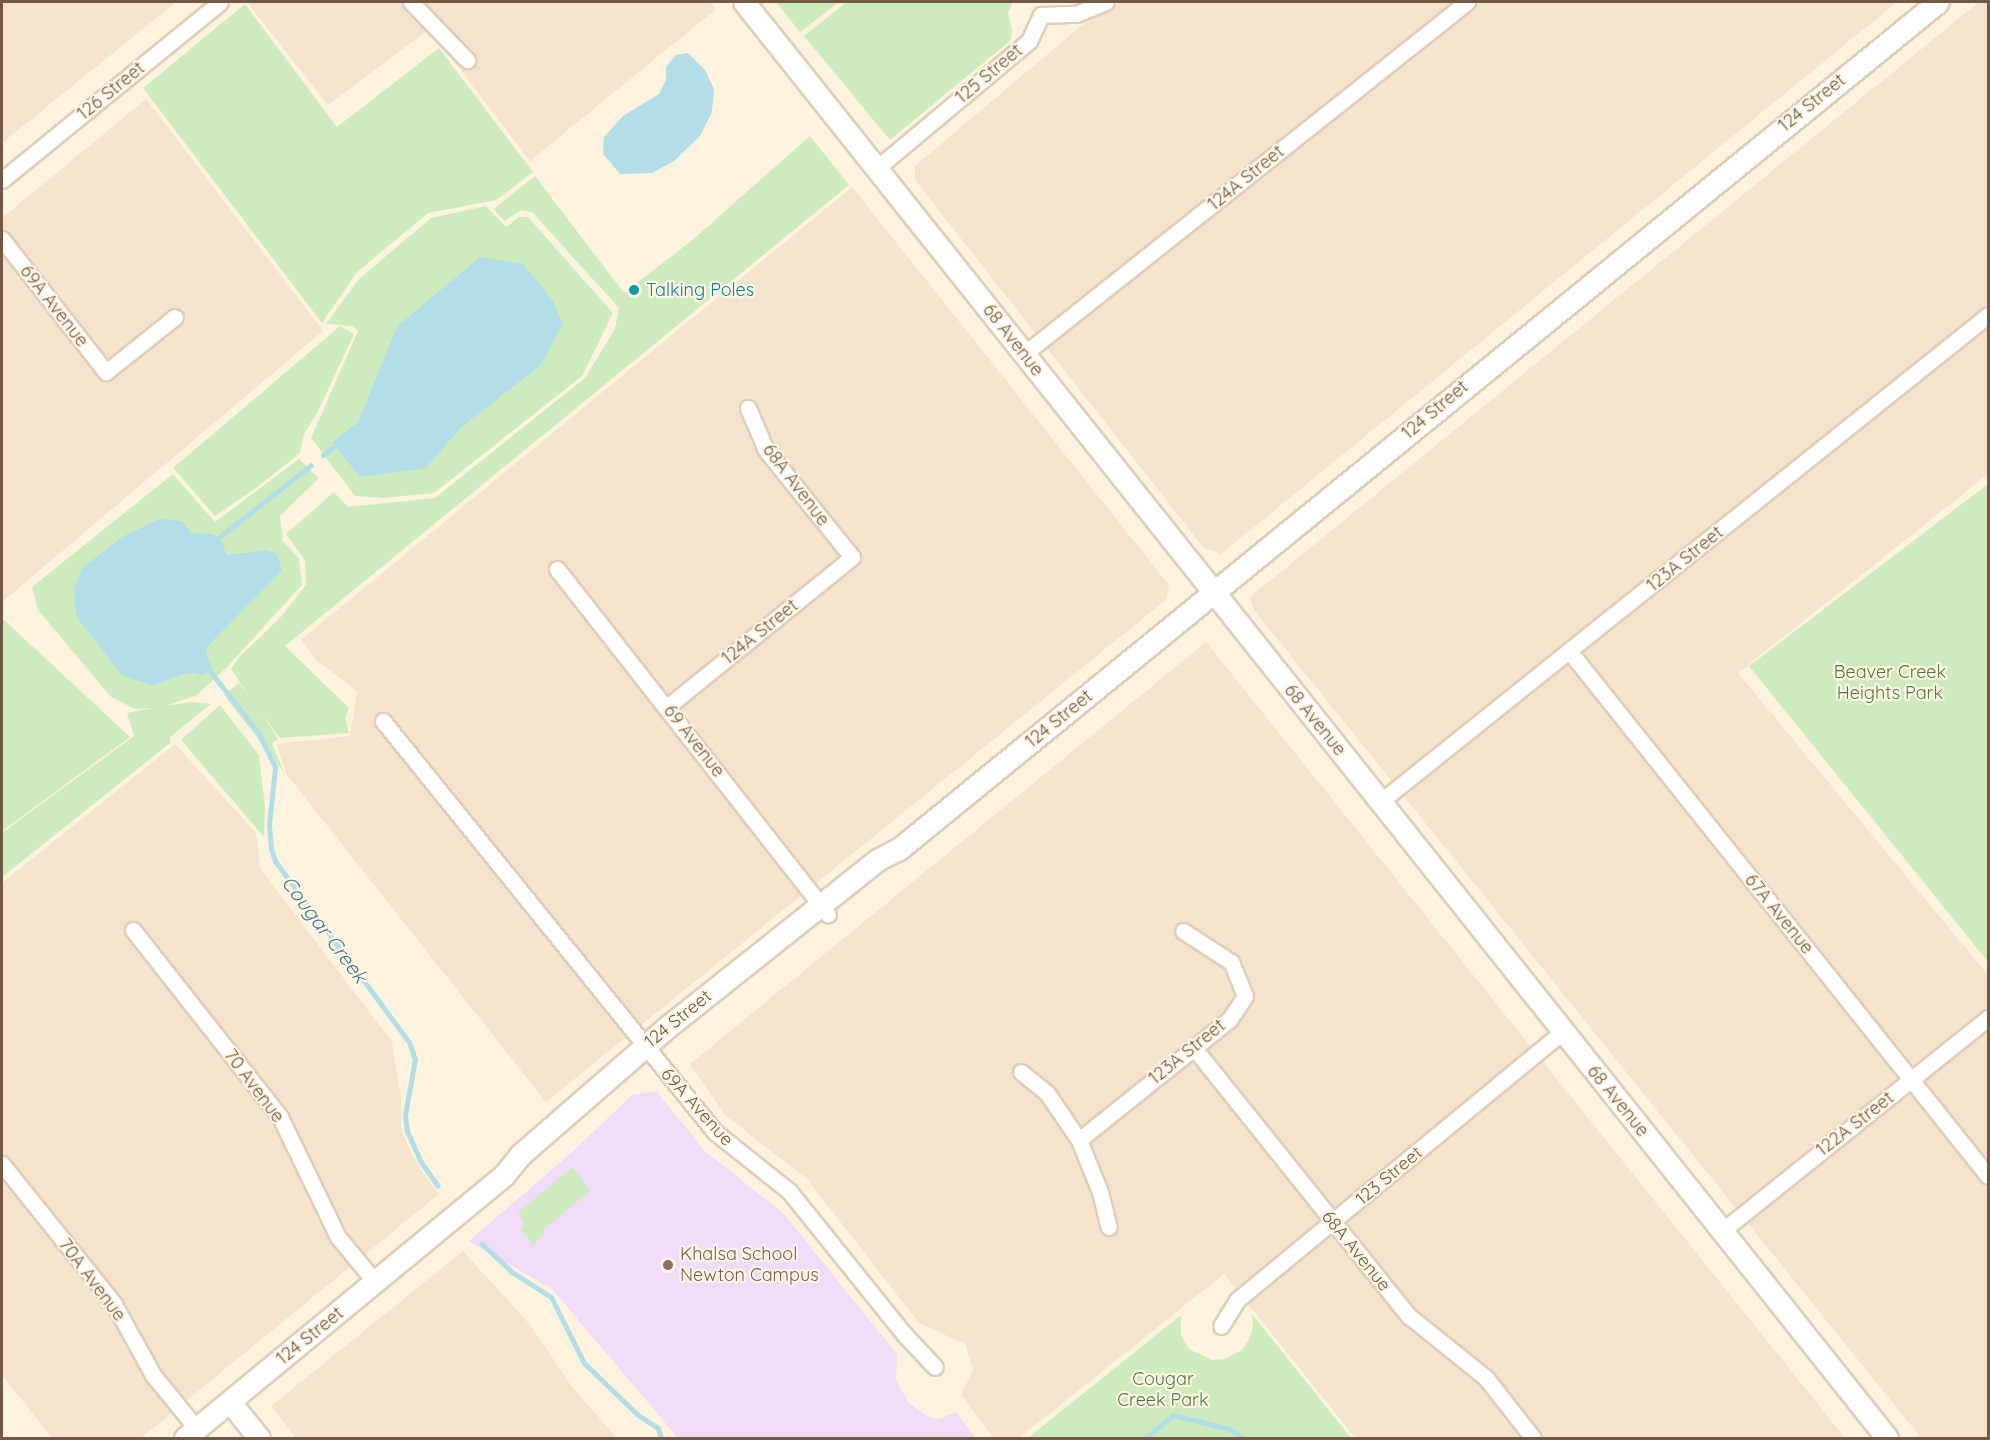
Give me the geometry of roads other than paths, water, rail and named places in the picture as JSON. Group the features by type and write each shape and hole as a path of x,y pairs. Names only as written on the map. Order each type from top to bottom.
{"street":[{"name":"126 Street","path":"2,180 220,2"},
{"path":"411,2 467,60"},
{"name":"68 Avenue","path":"744,2 1887,1438"},
{"name":"125 Street","path":"877,168 1029,41 1041,15 1076,14 1106,2"},
{"name":"124A Street","path":"1024,354 1467,2"},
{"name":"124 Street","path":"191,1434 504,1176 520,1155 649,1053 824,909 878,860 899,849 1938,2"},
{"name":"69A Avenue","path":"2,239 106,372 175,317"},
{"name":"123A Street","path":"1380,802 1989,315"},
{"name":"68A Avenue","path":"748,408 766,450 852,557"},
{"name":"124A Street","path":"667,707 852,557"},
{"name":"69 Avenue","path":"557,569 824,909"},
{"name":"67A Avenue","path":"1570,652 1989,1176"},
{"name":"69A Avenue","path":"383,721 715,1132 789,1191 903,1334 935,1367"},
{"name":"70 Avenue","path":"133,930 280,1117 338,1237 376,1282"},
{"name":"123A Street","path":"1079,1140 1229,1020 1245,996 1230,962 1183,931"},
{"name":"122A Street","path":"1722,1231 1989,1018"},
{"name":"123 Street","path":"1221,1326 1237,1300 1563,1031"},
{"name":"68A Avenue","path":"1194,1048 1409,1317 1486,1378 1533,1438"},
{"path":"1021,1072 1047,1093 1079,1140 1100,1192 1108,1227"},
{"name":"70A Avenue","path":"2,1164 114,1304 153,1375 191,1434"},
{"path":"230,1402 259,1438"}],"water":[{"path":"688,53 705,70 714,89 712,112 700,136 674,161 652,173 620,174 603,154 604,137 623,116 659,94 666,80 666,67 676,55"},
{"path":"480,257 523,264 553,301 563,324 540,366 461,428 426,468 360,477 332,442 358,422 397,326"},
{"path":"159,519 182,521 192,533 213,534 223,543 226,555 266,550 277,554 282,571 209,645 206,652 213,668 210,671 203,676 194,673 181,675 153,686 122,675 76,616 74,589 82,568 122,537"}],"waterway":[{"path":"323,455 335,446"},
{"path":"218,538 311,465"},
{"name":"Cougar Creek","path":"210,671 259,734 275,767 269,825 271,849 275,861 409,1042 415,1059 405,1115 407,1131 421,1162 438,1186"},
{"name":"Cougar Creek","path":"482,1244 512,1272 551,1297 584,1363 638,1415 658,1428 661,1438"},
{"name":"Cougar Creek","path":"1145,1438 1173,1415 1230,1429 1243,1438"}],"place":[{"name":"Talking Poles","path":"634,290"},
{"name":"Khalsa School Newton Campus","path":"668,1265"}],"park label":[{"name":"Beaver Creek Heights Park","path":"1890,683"},
{"name":"Cougar Creek Park","path":"1163,1390"}]}
